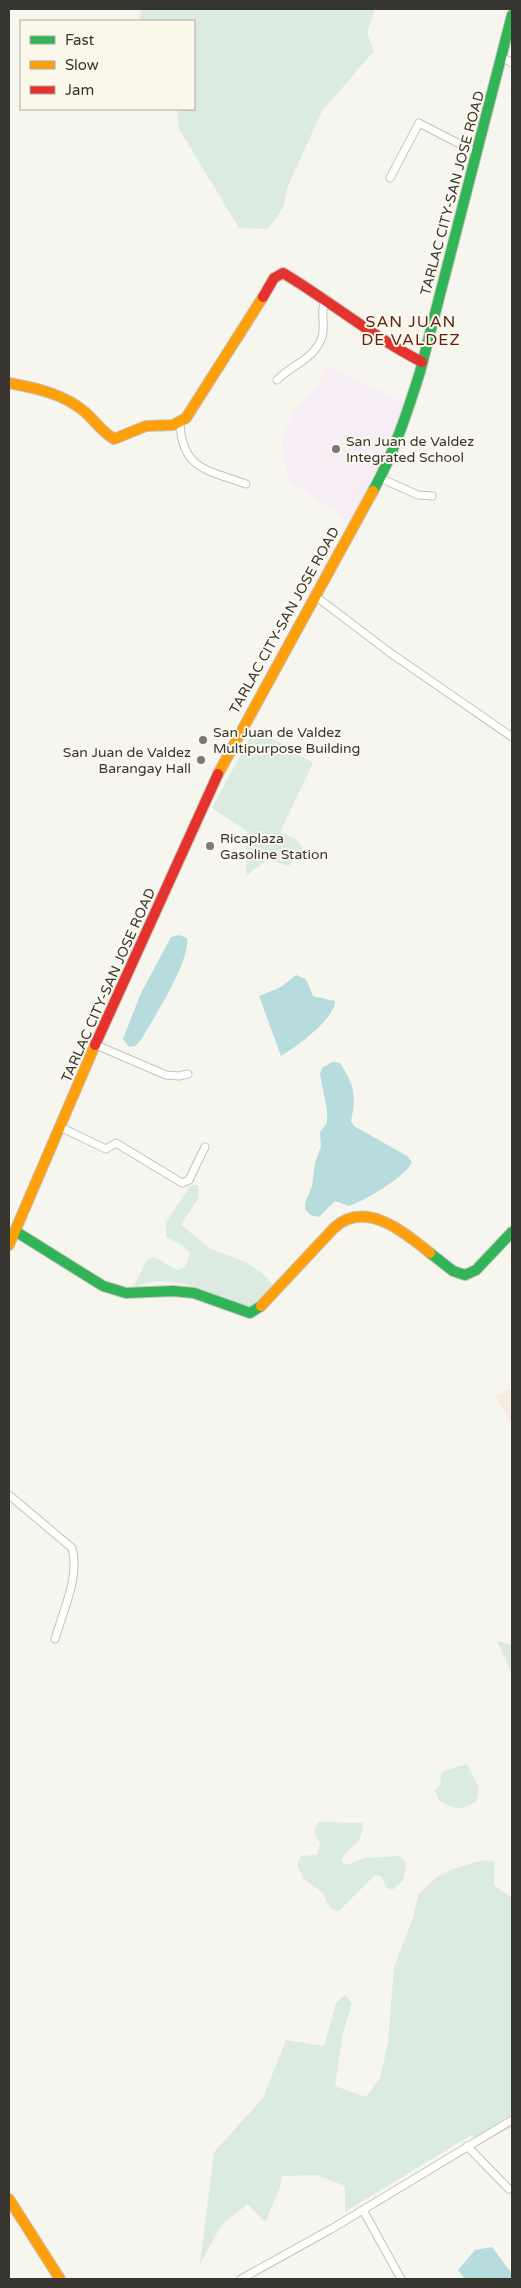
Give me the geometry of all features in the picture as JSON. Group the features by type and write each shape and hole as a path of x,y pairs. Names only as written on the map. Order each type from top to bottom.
{"main road":[{"name":"TARLAC CITY-SAN JOSE ROAD","path":"9,1245 228,752 380,478 398,441 422,362 512,15"},
{"path":"9,383 38,390 75,405 114,439 121,438 146,426 180,423 188,415 219,369 277,275 287,274 394,347 422,362"},
{"path":"15,1231 103,1286 118,1292 194,1293 250,1313 263,1307 316,1247 340,1223 349,1217 359,1215 371,1218 402,1231 449,1268 465,1275 475,1272 489,1254 512,1232"},
{"path":"9,2199 60,2279"}],"street":[{"path":"502,57 512,63"},
{"path":"390,178 420,123 477,154"},
{"path":"277,380 284,373 304,361 320,341 323,328 322,307 326,299"},
{"path":"180,423 182,446 190,458 204,468 246,484"},
{"path":"380,478 418,495 432,496"},
{"path":"314,595 389,652 512,736"},
{"path":"96,1046 166,1075 179,1076 188,1074"},
{"path":"60,1127 106,1149 116,1143 182,1183 189,1180 205,1147"},
{"path":"9,1495 72,1548 75,1559 73,1578 55,1639"},
{"path":"241,2279 363,2210 512,2120"},
{"path":"467,2146 509,2189"},
{"path":"363,2210 400,2279"}],"shaded area":[{"path":"142,9 375,9 367,33 374,51 322,111 288,186 283,208 268,229 239,228 179,129 177,110 195,110 195,20 139,20"},
{"name":"San Juan de Valdez Integrated School","path":"328,366 355,380 375,387 406,406 393,440 349,522 288,480 282,440 294,411 320,382"},
{"path":"249,739 274,739 313,763 280,832 297,840 305,852 288,866 268,859 246,876 247,831 212,808"},
{"path":"191,1185 198,1185 199,1197 181,1225 211,1249 245,1262 261,1272 274,1286 264,1299 258,1303 250,1306 240,1305 191,1285 168,1281 145,1283 134,1287 146,1261 153,1257 177,1270 185,1267 190,1253 183,1246 166,1237 166,1222"},
{"path":"512,1389 512,1424 496,1396"},
{"path":"497,1641 512,1645 512,1674"},
{"path":"467,1764 479,1788 476,1801 466,1807 458,1808 439,1801 435,1790 441,1784 440,1777 443,1771"},
{"path":"318,1822 363,1823 360,1838 344,1855 341,1862 347,1865 364,1858 400,1856 406,1863 403,1881 392,1890 386,1887 382,1877 375,1875 339,1911 331,1909 322,1892 304,1879 297,1865 301,1856 317,1855 320,1844 314,1832"},
{"path":"483,1860 494,1862 494,1885 512,1898 512,2130 510,2128 479,2144 471,2135 345,2212 345,2186 317,2175 282,2176 280,2188 265,2222 248,2204 222,2224 200,2264 214,2152 263,2098 286,2040 324,2046 336,2003 345,1995 352,2003 343,2033 335,2086 366,2097 380,2078 388,2043 394,1967 413,1918 418,1895 437,1877 453,1869"}],"water":[{"path":"179,935 187,938 183,961 177,975 141,1040 135,1046 129,1047 123,1039 141,993 171,937"},
{"path":"296,975 306,979 313,996 335,1001 329,1016 322,1024 281,1056 259,996 281,987"},
{"path":"332,1062 340,1063 351,1084 354,1104 351,1121 354,1126 407,1156 412,1162 394,1181 374,1194 349,1206 335,1201 319,1217 310,1215 305,1209 305,1203 312,1186 315,1163 321,1146 320,1132 327,1123 327,1111 320,1074 322,1068"},
{"path":"492,2247 512,2274 512,2279 465,2279 458,2270 475,2250"}],"traffic: fast":[{"path":"373,491 394,447 420,372 512,15"},
{"path":"15,1231 103,1286 126,1293 173,1291 194,1293 250,1313 261,1306"},
{"path":"430,1253 453,1271 465,1275 476,1270 512,1232"}],"traffic: slow":[{"path":"9,383 59,396 85,412 102,430 114,439 146,426 173,425 186,418 263,297"},
{"path":"218,774 373,491"},
{"path":"9,1245 95,1045"},
{"path":"261,1306 334,1228 346,1220 358,1217 384,1222 408,1236 430,1253"},
{"path":"9,2199 60,2279"}],"traffic: jam":[{"path":"263,297 274,278 283,273 386,341 422,362"},
{"path":"95,1045 218,774"}],"place":[{"name":"San Juan de Valdez Integrated School","path":"336,449"},
{"name":"San Juan de Valdez Multipurpose Building","path":"203,740"},
{"name":"San Juan de Valdez Barangay Hall","path":"201,760"},
{"name":"Ricaplaza Gasoline Station","path":"210,846"}],"district":[{"name":"SAN JUAN DE VALDEZ","path":"411,330"}]}
